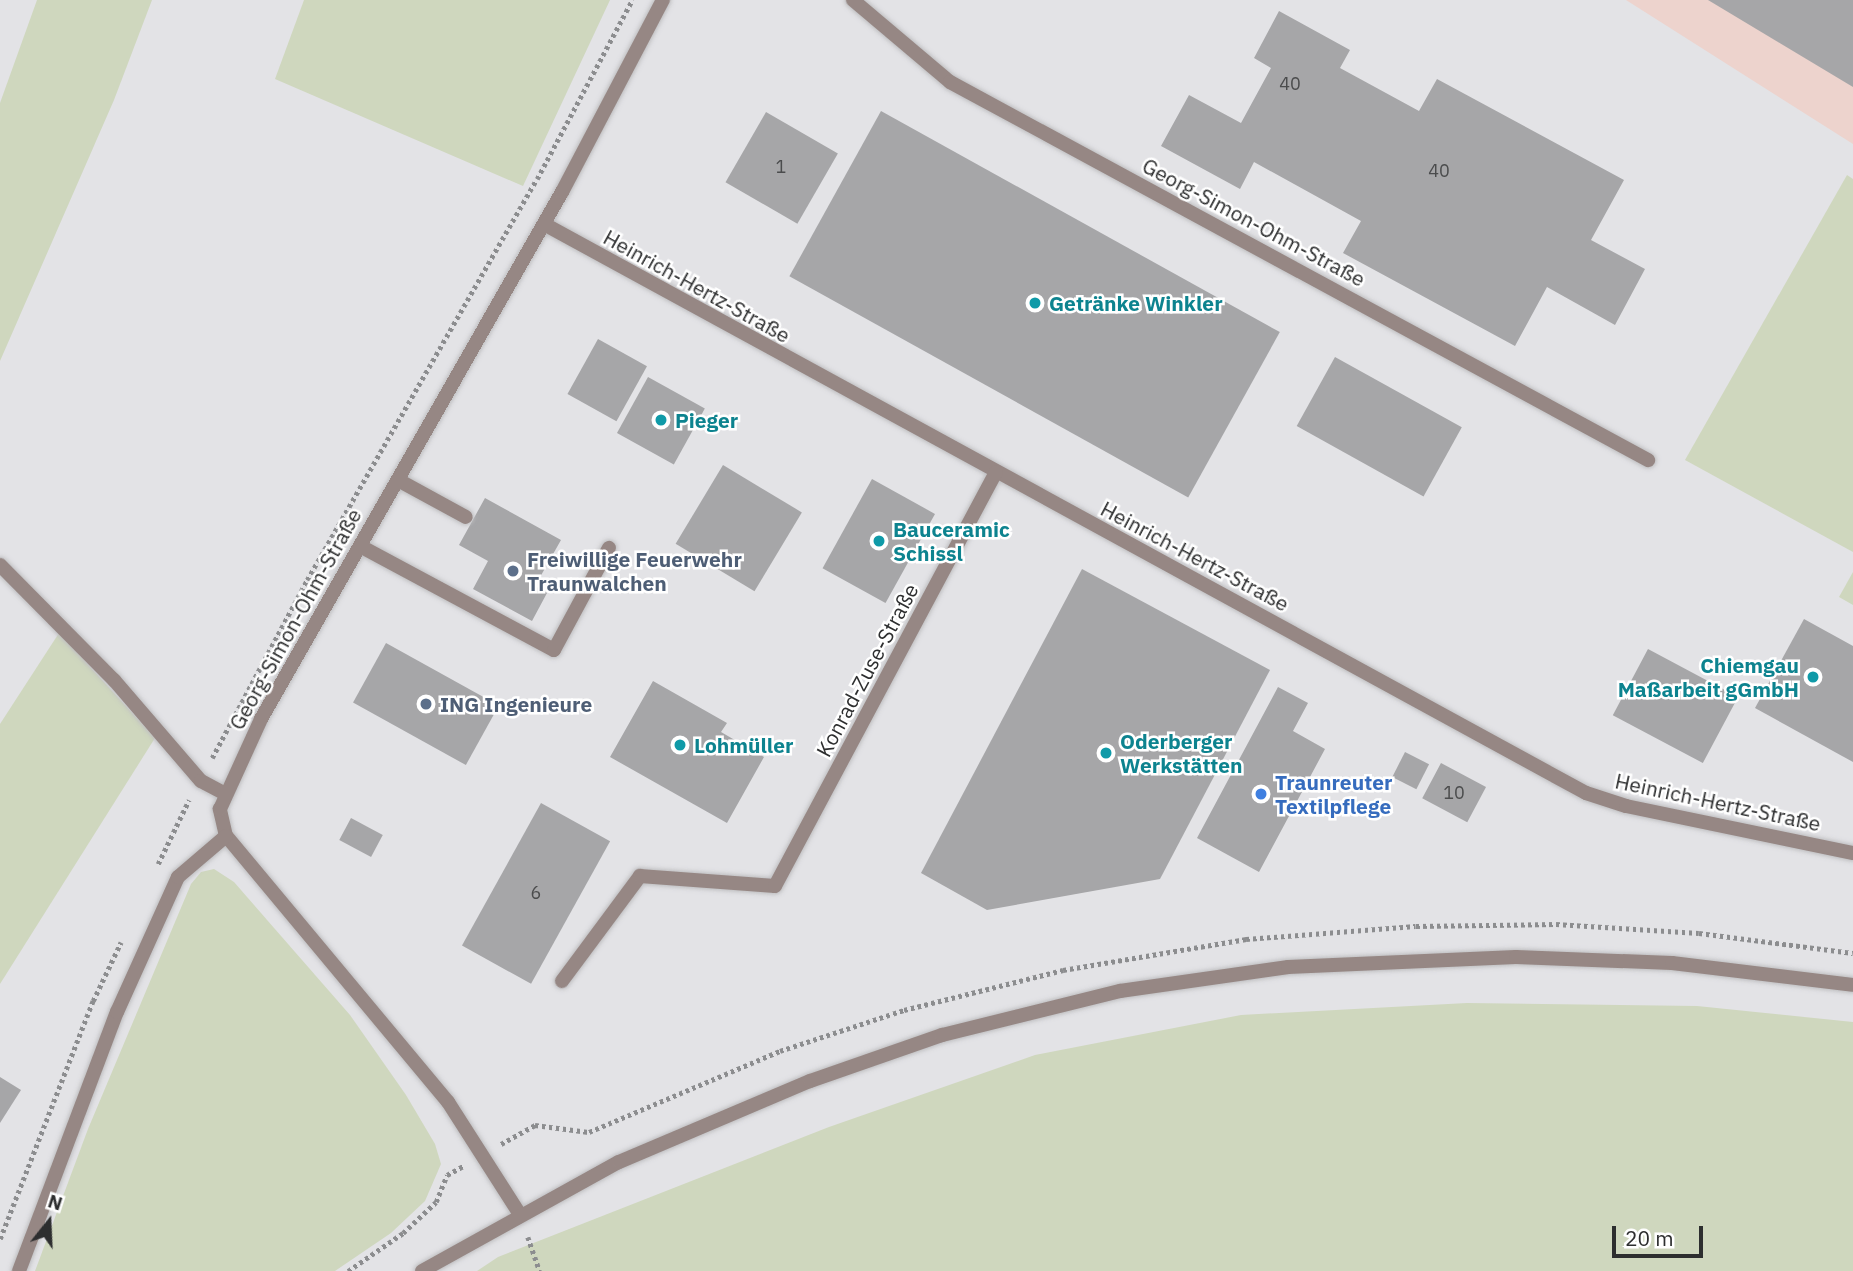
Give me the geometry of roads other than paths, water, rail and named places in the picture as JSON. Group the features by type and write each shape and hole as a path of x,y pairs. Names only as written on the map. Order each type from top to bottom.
{"street":[{"name":"Georg-Simon-Ohm-Straße","path":"226,836 220,809 261,719 544,224 663,0"},
{"name":"Georg-Simon-Ohm-Straße","path":"853,0 950,82 1648,460"},
{"name":"Heinrich-Hertz-Straße","path":"544,224 1586,793 1626,806 1853,853"},
{"name":"Konrad-Zuse-Straße","path":"562,981 640,876 775,886 996,472"},
{"path":"398,480 466,517"},
{"path":"360,546 554,650 609,548"},
{"path":"0,565 114,680 201,781 225,793"},
{"path":"19,1271 117,1012 178,877 226,836 449,1102 519,1213"},
{"path":"422,1271 519,1213 619,1162 797,1086 942,1035 1041,1009 1191,978 1288,967 1516,957 1672,963 1853,985"}],"place":[{"name":"Getränke Winkler","path":"1035,303"},
{"name":"Pieger","path":"661,420"},
{"name":"Bauceramic Schissl","path":"879,541"},
{"name":"Freiwillige Feuerwehr Traunwalchen","path":"513,571"},
{"name":"Chiemgau Maßarbeit gGmbH","path":"1813,677"},
{"name":"ING Ingenieure","path":"426,704"},
{"name":"Lohmüller","path":"680,745"},
{"name":"Oderberger Werkstätten","path":"1106,753"},
{"name":"Traunreuter Textilpflege","path":"1261,794"}]}
